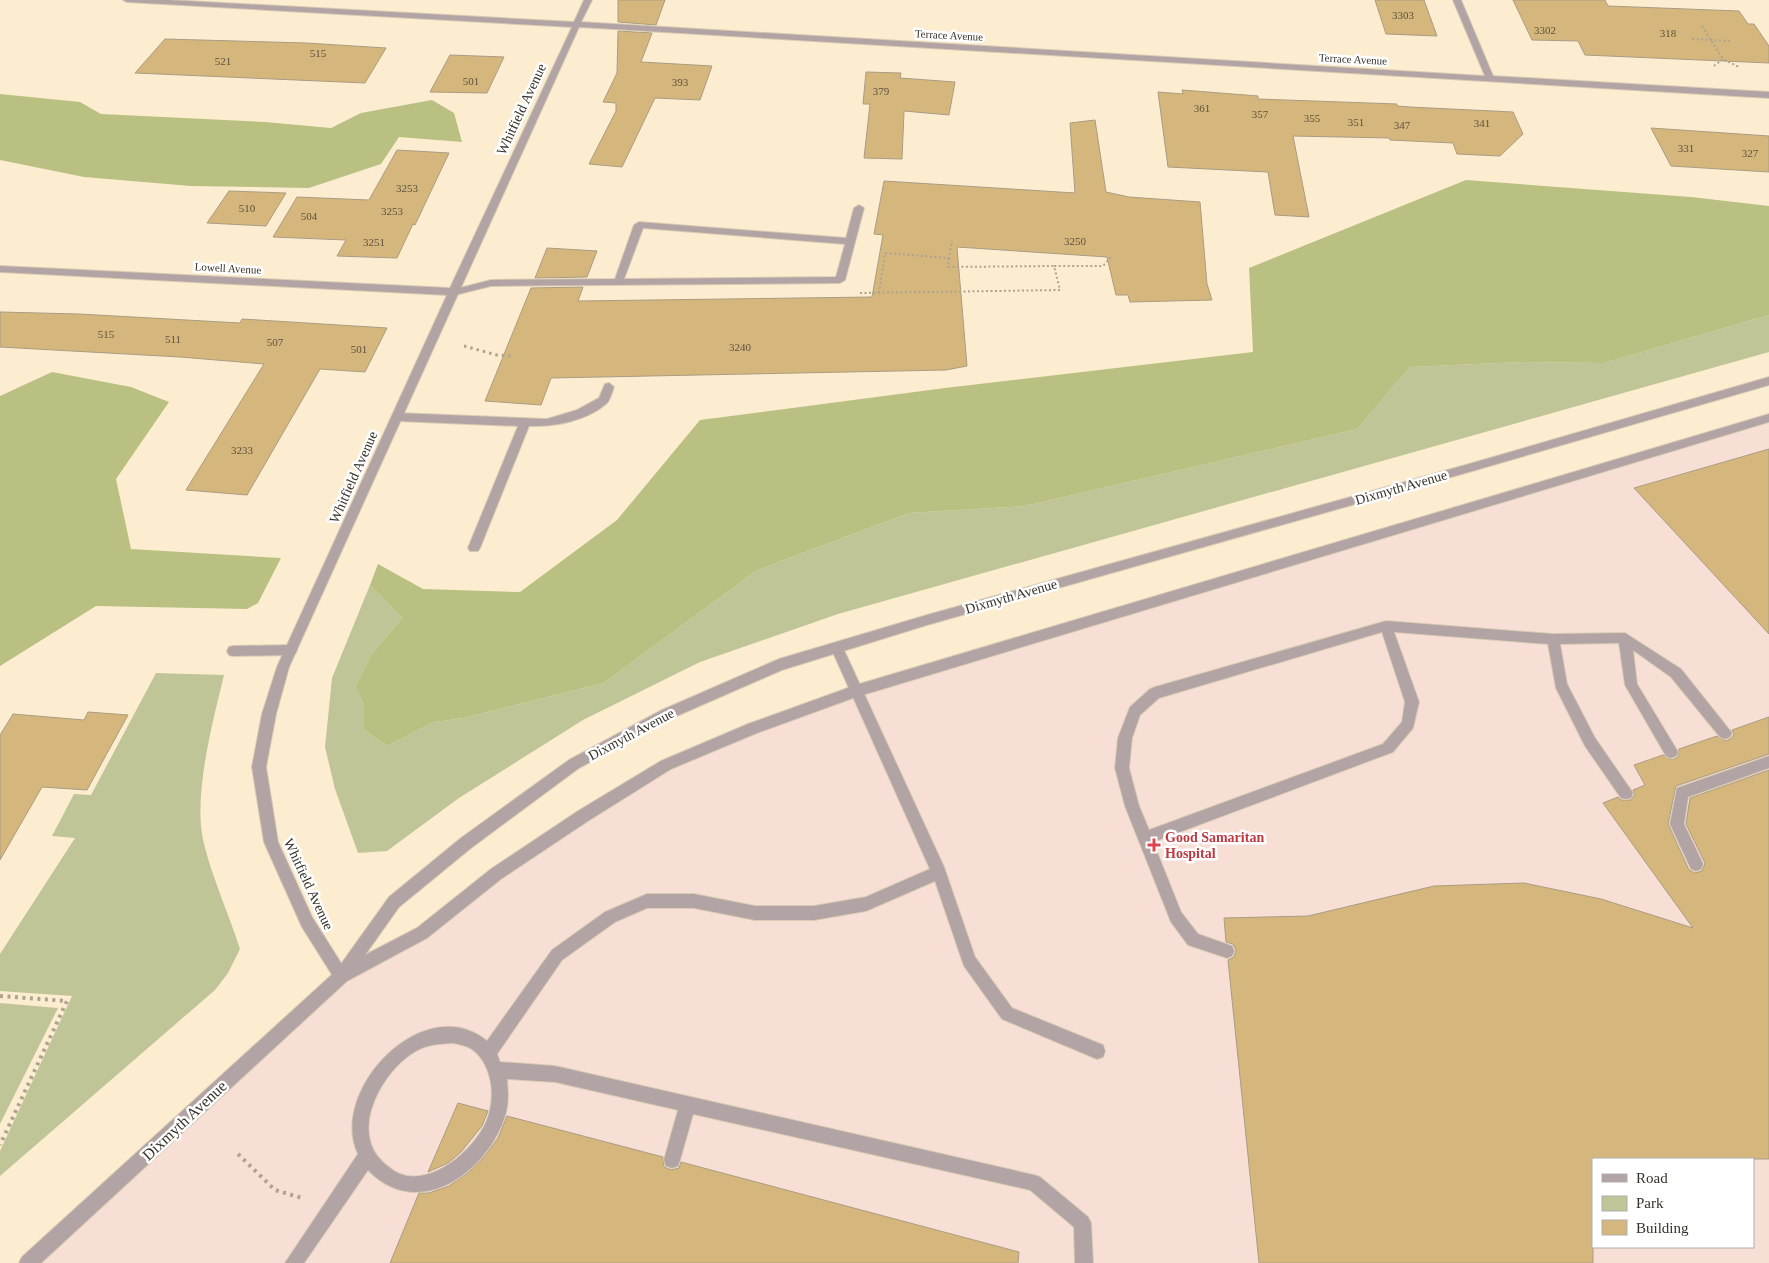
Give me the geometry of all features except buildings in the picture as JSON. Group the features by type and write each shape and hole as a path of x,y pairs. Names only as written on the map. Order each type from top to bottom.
{"street":[{"name":"Terrace Avenue","path":"127,0 576,24 1769,95"},
{"name":"Whitfield Avenue","path":"340,976 307,922 271,842 260,767 269,714 283,667 588,0"},
{"path":"1457,0 1490,78"},
{"path":"618,283 639,225 851,240 859,208"},
{"name":"Lowell Avenue","path":"0,269 455,292 491,283 840,280 851,240"},
{"name":"Dixmyth Avenue","path":"28,1263 340,976 394,902 466,843 574,764 668,714 779,665 927,620 1469,468 1769,381"},
{"path":"397,416 547,423 581,413 602,401 610,387"},
{"name":"Dixmyth Avenue","path":"340,976 422,933 496,874 583,816 666,765 753,728 856,692 1769,418"},
{"path":"474,548 525,422"},
{"path":"1144,838 1388,748 1408,724 1412,702 1386,626"},
{"path":"1227,951 1193,940 1176,916 1132,806 1122,768 1126,738 1135,711 1155,693 1386,626 1553,639 1625,638 1676,673 1725,733"},
{"path":"1625,638 1631,685 1670,752"},
{"path":"1553,639 1561,684 1590,742 1626,793"},
{"path":"837,648 939,872 969,962 1006,1014 1098,1051"},
{"path":"233,651 291,650"},
{"path":"1696,864 1677,824 1682,793 1769,762"},
{"path":"488,1053 556,955 610,916 647,901 694,901 755,913 814,913 866,904 939,872"},
{"path":"453,1035 472,1040 488,1053 498,1070 501,1090 498,1113 488,1138 470,1161 448,1176 422,1184 400,1183 381,1172 367,1156 361,1133 364,1108 373,1084 389,1063 409,1046 430,1037 453,1035"},
{"path":"498,1070 555,1074 1034,1183 1082,1222 1084,1263"},
{"path":"672,1160 688,1104"},
{"path":"294,1263 367,1156"}],"path":[{"path":"1702,26 1723,59"},
{"path":"1692,39 1730,41"},
{"path":"952,241 948,267 1054,266"},
{"path":"878,293 885,254 949,258"},
{"path":"464,346 498,355 511,356"},
{"path":"0,996 66,1002 0,1145"},
{"path":"238,1154 274,1190 332,1206"}],"shaded area":[{"name":"Good Samaritan Hospital","path":"1769,418 1769,1263 28,1263 341,976 422,933 666,765 753,728"}],"green space":[{"path":"0,94 80,102 101,114 265,122 331,128 361,113 432,100 454,113 462,142 399,137 381,164 309,188 191,186 84,177 0,160"},
{"path":"1466,180 1691,197 1769,206 1769,315 1604,363 1521,362 1410,367 1357,429 1025,506 909,513 757,570 604,683 464,718 434,722 387,746 364,730 364,705 355,687 371,655 402,618 370,585 378,564 423,589 520,592 617,520 700,420 945,388 1253,352 1249,268"},
{"path":"1769,315 1769,352 838,614 700,662 583,720 459,798 387,851 358,853 335,789 325,747 332,678 370,585 402,618 371,655 355,687 364,705 364,730 387,746 434,722 464,718 604,683 757,570 909,513 1025,506 1357,429 1410,367 1521,362 1604,363"},
{"path":"52,372 131,387 169,402 116,479 131,549 281,558 258,603 247,609 96,606 0,666 0,396"},
{"path":"156,673 224,675 205,759 202,782 201,825 204,844 216,884 240,949 228,973 215,990 0,1176 0,1151 72,996 0,991 0,954 75,838 52,836 74,794 91,795"},
{"path":"0,1003 58,1008 0,1124"}],"place":[{"name":"Good Samaritan Hospital","path":"1154,845"}]}
